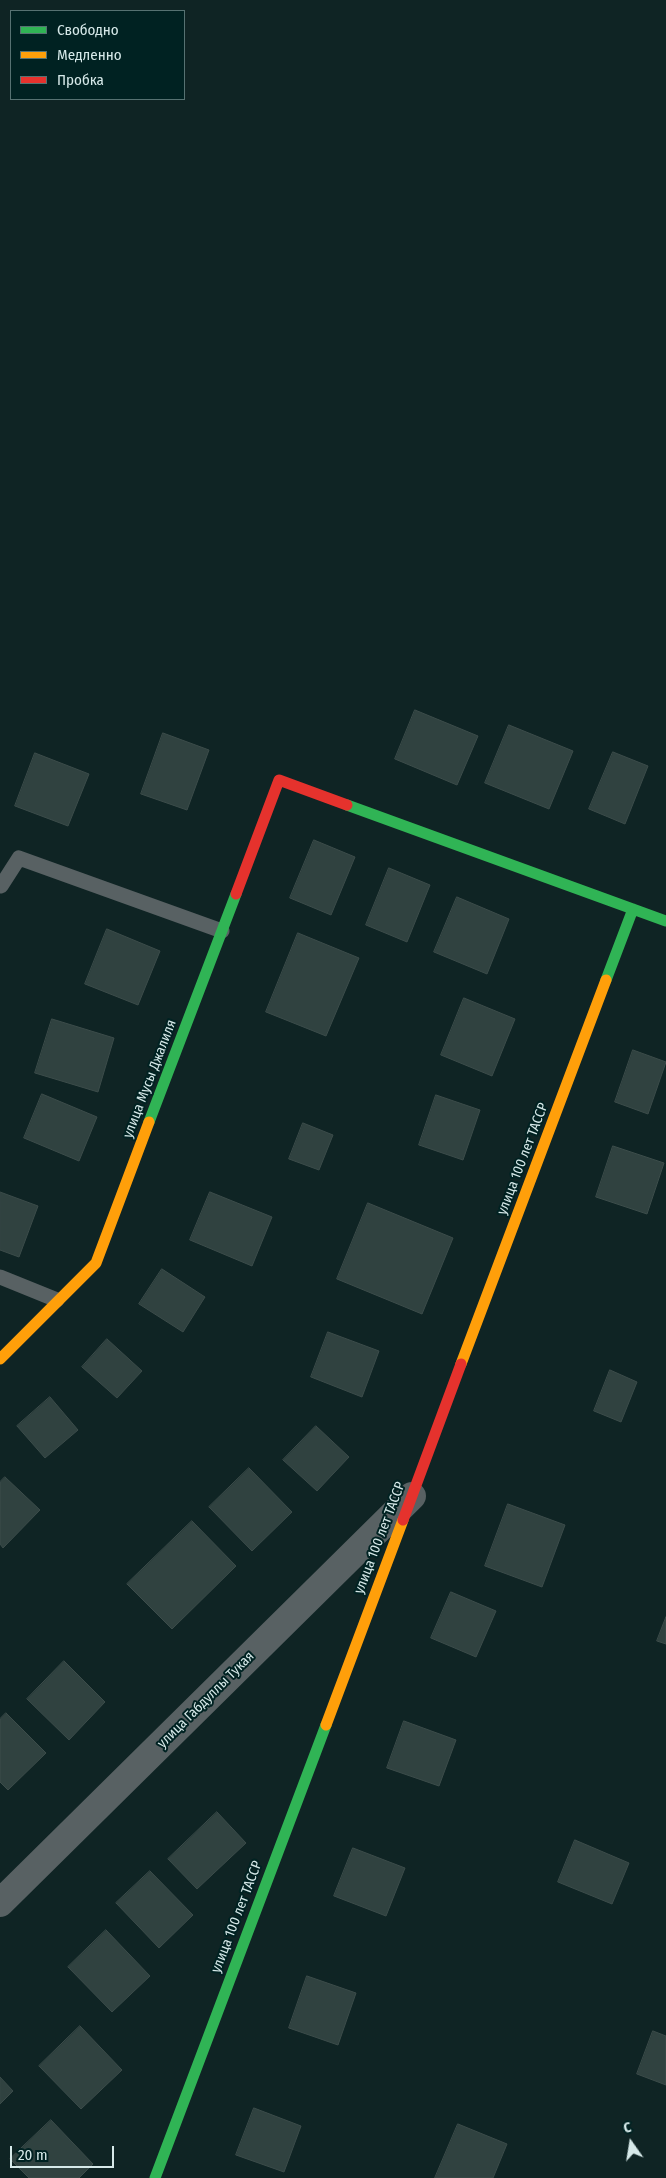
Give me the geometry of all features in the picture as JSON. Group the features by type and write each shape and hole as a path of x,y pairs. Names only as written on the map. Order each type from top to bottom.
{"street":[{"name":"улица Мусы Джалиля","path":"0,1358 96,1263 279,780 633,909"},
{"path":"633,909 666,921"},
{"name":"улица 100 лет ТАССР","path":"155,2178 633,909"},
{"name":"улица Габдуллы Тукая","path":"0,1903 412,1496"}],"lane":[{"path":"1,886 19,858 222,931"},
{"path":"0,1277 57,1300"}],"building":[{"path":"415,710 478,736 457,785 395,759"},
{"path":"509,725 573,751 549,809 485,783"},
{"path":"163,733 209,750 187,810 141,794"},
{"path":"613,752 648,766 625,824 589,809"},
{"path":"35,753 89,774 68,826 15,806"},
{"path":"314,840 355,857 331,915 290,898"},
{"path":"389,868 430,885 407,942 366,925"},
{"path":"457,897 509,919 487,974 434,952"},
{"path":"107,929 160,951 138,1005 85,984"},
{"path":"298,933 359,958 326,1036 266,1012"},
{"path":"464,998 515,1019 492,1076 441,1055"},
{"path":"52,1019 114,1038 98,1092 35,1073"},
{"path":"633,1050 666,1062 648,1114 615,1102"},
{"path":"42,1094 97,1117 79,1161 24,1138"},
{"path":"436,1095 480,1110 463,1160 419,1145"},
{"path":"303,1123 333,1135 319,1170 289,1159"},
{"path":"613,1146 664,1163 647,1214 596,1197"},
{"path":"0,1192 38,1206 19,1257 0,1250"},
{"path":"210,1192 272,1217 252,1266 190,1240"},
{"path":"368,1203 453,1238 422,1314 337,1279"},
{"path":"162,1269 205,1297 183,1332 139,1304"},
{"path":"328,1332 379,1351 362,1397 311,1377"},
{"path":"107,1339 142,1371 117,1398 82,1367"},
{"path":"610,1370 637,1382 621,1422 594,1411"},
{"path":"50,1397 78,1430 45,1458 17,1426"},
{"path":"316,1426 349,1457 317,1491 283,1460"},
{"path":"249,1468 292,1512 252,1551 209,1507"},
{"path":"5,1477 40,1510 3,1548 0,1544 0,1482"},
{"path":"508,1504 565,1525 542,1587 485,1566"},
{"path":"192,1521 236,1566 172,1629 127,1584"},
{"path":"451,1592 496,1611 476,1657 431,1638"},
{"path":"666,1617 666,1644 657,1641"},
{"path":"64,1661 105,1702 69,1740 27,1699"},
{"path":"6,1713 46,1753 8,1790 0,1782 0,1719"},
{"path":"404,1721 456,1740 439,1786 387,1768"},
{"path":"217,1812 246,1843 197,1889 168,1859"},
{"path":"575,1840 629,1863 612,1904 558,1882"},
{"path":"353,1848 405,1868 386,1916 334,1896"},
{"path":"150,1871 193,1915 159,1948 116,1903"},
{"path":"106,1930 150,1976 112,2012 68,1967"},
{"path":"307,1976 356,1993 338,2045 289,2028"},
{"path":"80,2026 122,2070 81,2109 39,2066"},
{"path":"653,2031 666,2036 666,2085 637,2074"},
{"path":"0,2077 13,2091 0,2104"},
{"path":"254,2108 301,2126 284,2172 236,2155"},
{"path":"51,2120 93,2164 79,2178 29,2178 10,2159"},
{"path":"458,2124 507,2144 493,2178 435,2178"}],"traffic: fast":[{"path":"347,805 666,921"},
{"path":"149,1122 236,894"},
{"path":"606,980 633,909"},
{"path":"155,2178 326,1725"}],"traffic: slow":[{"path":"461,1364 606,980"},
{"path":"0,1359 96,1263 149,1122"},
{"path":"326,1725 403,1520"}],"traffic: jam":[{"path":"236,894 279,780 347,805"},
{"path":"403,1520 461,1364"}]}
